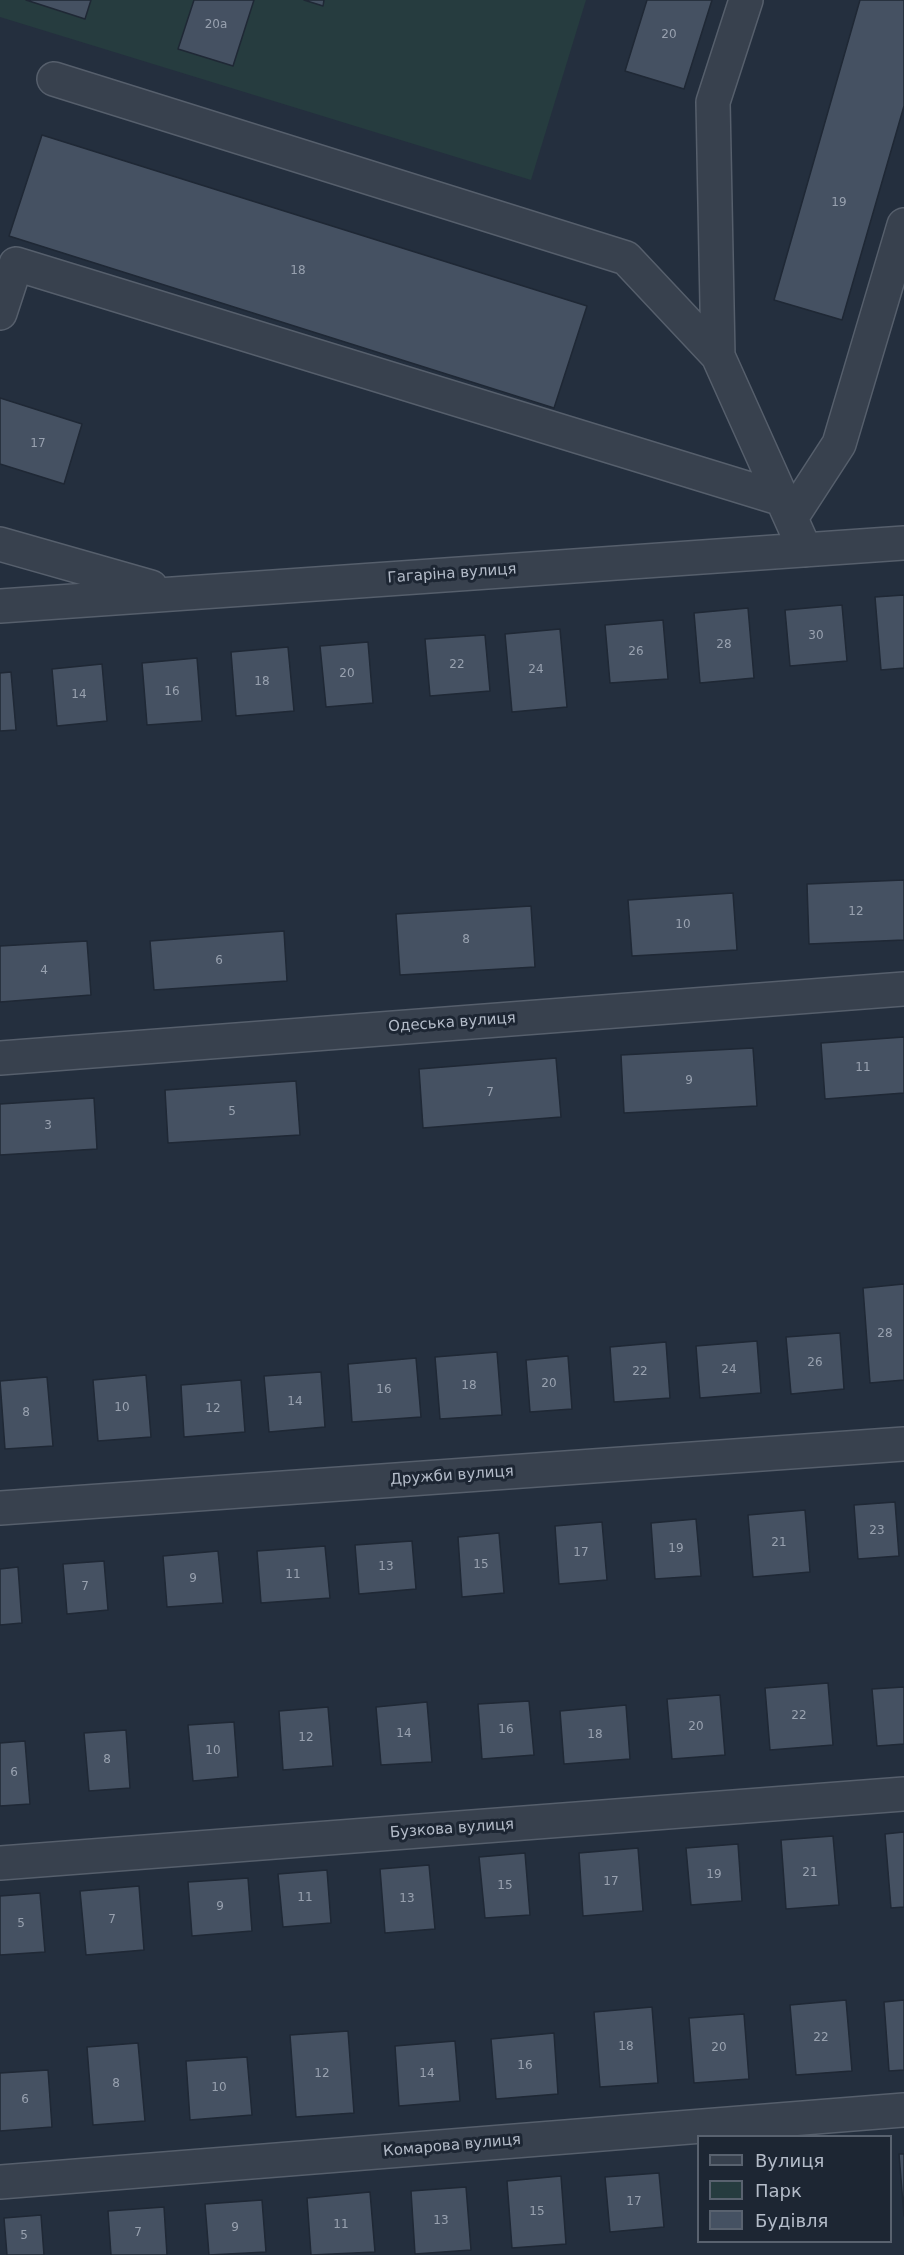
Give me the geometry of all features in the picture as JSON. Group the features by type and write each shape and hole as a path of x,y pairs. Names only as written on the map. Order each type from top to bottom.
{"street":[{"path":"718,356 713,102 746,0"},
{"path":"54,79 626,258 718,356 805,550"},
{"path":"787,508 839,444 904,225"},
{"path":"0,313 16,264 787,508"},
{"name":"Гагаріна вулиця","path":"0,606 904,543"},
{"path":"0,544 172,593"},
{"name":"Одеська вулиця","path":"0,1058 904,989"},
{"name":"Дружби вулиця","path":"0,1508 904,1444"},
{"name":"Бузкова вулиця","path":"0,1863 904,1794"},
{"name":"Комарова вулиця","path":"0,2182 904,2110"}],"green space":[{"path":"0,0 586,0 531,180 0,17"}],"building":[{"path":"26,0 91,0 85,19"},
{"path":"194,0 254,0 233,66 178,49"},
{"path":"304,0 324,0 323,6"},
{"path":"647,0 712,0 684,89 625,71"},
{"path":"860,0 904,0 904,106 842,320 774,300"},
{"path":"42,135 587,306 554,408 9,236"},
{"path":"0,398 82,424 64,484 0,464"},
{"path":"904,595 904,668 881,670 875,597"},
{"path":"842,605 847,661 790,666 785,610"},
{"path":"748,608 754,678 700,683 694,613"},
{"path":"663,620 668,679 610,683 605,625"},
{"path":"560,629 567,707 512,712 505,634"},
{"path":"485,635 490,691 430,696 425,639"},
{"path":"368,642 373,703 326,707 320,646"},
{"path":"288,647 294,711 236,716 231,652"},
{"path":"197,658 202,721 147,725 142,663"},
{"path":"102,664 107,721 57,726 52,669"},
{"path":"11,672 16,730 0,731 0,673"},
{"path":"904,880 904,940 809,944 807,884"},
{"path":"733,893 737,950 632,956 628,900"},
{"path":"531,906 535,967 400,975 396,914"},
{"path":"284,931 287,981 154,990 150,941"},
{"path":"87,941 91,995 0,1002 0,946"},
{"path":"904,1037 904,1093 825,1099 821,1043"},
{"path":"753,1048 757,1106 624,1113 621,1055"},
{"path":"556,1058 561,1117 423,1128 419,1069"},
{"path":"296,1081 300,1135 168,1143 165,1090"},
{"path":"94,1098 97,1149 0,1155 0,1104"},
{"path":"904,1284 904,1380 870,1383 863,1288"},
{"path":"840,1333 844,1389 791,1394 786,1337"},
{"path":"757,1341 761,1393 700,1398 696,1346"},
{"path":"666,1342 670,1398 614,1402 610,1347"},
{"path":"497,1352 502,1415 440,1419 435,1357"},
{"path":"568,1356 572,1409 530,1412 526,1360"},
{"path":"416,1358 421,1417 352,1422 348,1364"},
{"path":"321,1372 325,1427 269,1432 264,1376"},
{"path":"146,1375 151,1437 98,1441 93,1380"},
{"path":"47,1377 53,1446 5,1449 0,1381"},
{"path":"241,1380 245,1432 184,1437 181,1385"},
{"path":"895,1502 899,1556 858,1559 854,1505"},
{"path":"805,1510 810,1572 753,1577 748,1515"},
{"path":"696,1519 701,1576 655,1579 651,1523"},
{"path":"602,1522 607,1580 559,1584 555,1526"},
{"path":"499,1533 504,1593 462,1597 458,1537"},
{"path":"412,1541 416,1589 359,1594 355,1545"},
{"path":"325,1546 330,1598 261,1603 257,1551"},
{"path":"218,1551 223,1603 167,1607 163,1556"},
{"path":"104,1561 108,1610 67,1614 63,1564"},
{"path":"18,1567 22,1623 0,1625 0,1569"},
{"path":"828,1683 833,1745 770,1750 765,1688"},
{"path":"904,1687 904,1744 877,1746 872,1689"},
{"path":"720,1695 725,1755 672,1759 667,1699"},
{"path":"529,1701 534,1755 482,1759 478,1704"},
{"path":"427,1702 432,1762 381,1765 376,1707"},
{"path":"626,1705 630,1759 564,1764 560,1711"},
{"path":"328,1707 333,1766 283,1770 279,1711"},
{"path":"234,1722 238,1777 193,1781 188,1725"},
{"path":"126,1730 130,1788 89,1791 84,1733"},
{"path":"25,1741 30,1804 0,1806 0,1743"},
{"path":"904,1832 904,1907 891,1908 885,1834"},
{"path":"833,1836 839,1905 786,1909 781,1840"},
{"path":"738,1844 742,1901 691,1905 686,1848"},
{"path":"638,1848 643,1911 583,1916 579,1853"},
{"path":"525,1853 530,1915 485,1918 479,1857"},
{"path":"429,1865 435,1929 385,1933 380,1869"},
{"path":"327,1870 331,1923 283,1927 278,1874"},
{"path":"248,1878 252,1931 192,1936 188,1882"},
{"path":"139,1886 144,1950 86,1955 80,1891"},
{"path":"40,1893 45,1952 0,1955 0,1896"},
{"path":"846,2000 852,2071 796,2075 790,2005"},
{"path":"904,2000 904,2070 889,2071 884,2002"},
{"path":"652,2007 658,2083 600,2087 594,2012"},
{"path":"744,2014 749,2079 694,2083 689,2018"},
{"path":"348,2031 354,2113 296,2117 290,2035"},
{"path":"554,2033 558,2094 496,2099 491,2039"},
{"path":"455,2041 460,2101 399,2106 395,2046"},
{"path":"138,2043 145,2121 93,2125 87,2047"},
{"path":"247,2057 252,2115 190,2120 186,2061"},
{"path":"48,2070 52,2127 0,2131 0,2073"},
{"path":"899,2154 904,2154 904,2216"},
{"path":"659,2173 664,2227 610,2232 605,2177"},
{"path":"561,2176 566,2244 512,2248 507,2181"},
{"path":"466,2187 471,2250 415,2254 411,2191"},
{"path":"370,2192 375,2252 311,2255 307,2198"},
{"path":"262,2200 266,2252 209,2255 205,2204"},
{"path":"164,2207 167,2255 111,2255 108,2211"},
{"path":"41,2215 44,2255 7,2255 4,2218"}]}
